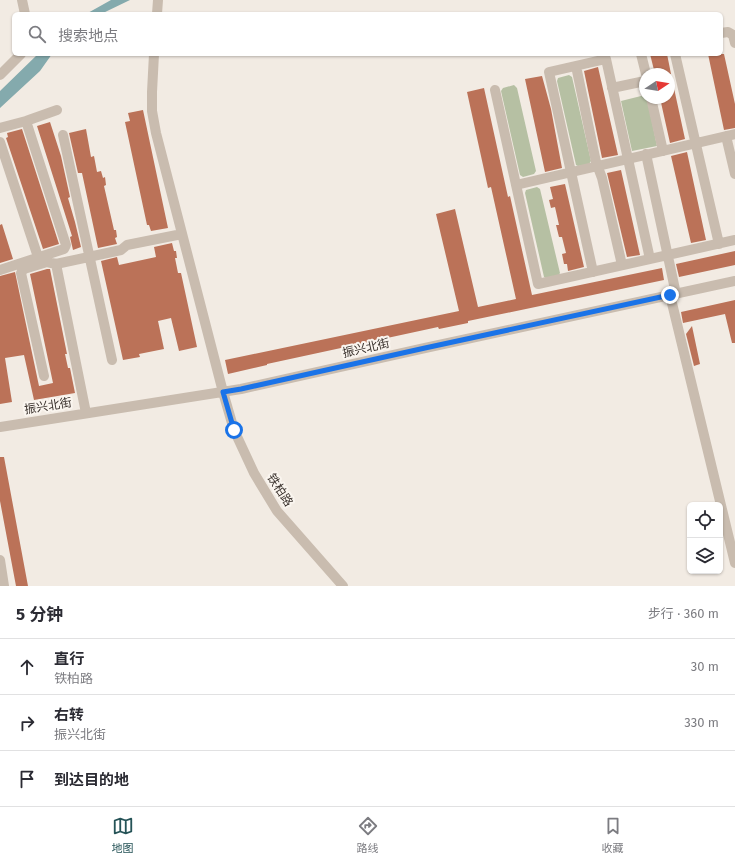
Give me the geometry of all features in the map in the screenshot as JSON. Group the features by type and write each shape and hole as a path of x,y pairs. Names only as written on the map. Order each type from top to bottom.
{"street":[{"path":"22,0 25,12"},
{"path":"157,12 158,0"},
{"path":"723,33 728,32 733,35 735,42"},
{"path":"0,75 19,56"},
{"name":"铁柏路","path":"154,56 152,112 156,133 234,430 254,473 277,511 343,586"},
{"path":"642,56 645,68"},
{"path":"674,56 719,244"},
{"path":"593,272 549,72 606,59 650,259"},
{"path":"576,66 622,265"},
{"path":"612,88 639,82"},
{"path":"495,90 538,284 735,240"},
{"path":"652,104 663,150"},
{"path":"0,128 57,110"},
{"path":"0,270 64,249 66,245 26,121"},
{"path":"63,135 112,360"},
{"path":"516,185 731,135 735,174"},
{"path":"0,142 38,257"},
{"path":"646,154 668,255 673,295 735,563"},
{"path":"44,376 21,273 24,269 47,262 56,264 90,257 121,250 127,245 182,234"},
{"path":"56,264 86,413"},
{"name":"振兴北街","path":"0,427 241,389 735,281"},
{"path":"0,560 4,586"}],"green space":[{"path":"569,75 572,77 591,161 589,164 578,166 576,165 557,81 558,78"},
{"path":"514,85 517,88 536,171 534,174 523,177 520,175 501,91 503,88"},
{"path":"639,96 639,104 648,104 657,146 632,151 621,101"},
{"path":"537,187 540,189 560,273 558,276 546,278 544,277 525,193 526,190"}],"water":[{"path":"111,0 130,0 105,12 90,12"},
{"path":"36,56 51,56 40,71 0,108 0,91"}],"building":[{"path":"723,54 735,104 735,128 724,130 708,56 723,56"},
{"path":"650,56 667,56 670,68 654,68"},
{"path":"598,67 618,155 602,158 584,71"},
{"path":"542,76 551,109 562,168 545,172 525,79"},
{"path":"484,88 508,197 510,196 532,295 662,268 664,280 468,321 468,323 439,329 438,327 267,364 228,374 225,360 459,311 436,214 455,209 478,307 516,299 491,187 488,188 467,92"},
{"path":"675,93 685,139 670,143 661,104 675,104"},
{"path":"143,110 168,228 151,231 149,225 147,225 125,122 130,121 128,113"},
{"path":"50,122 61,156 70,197 68,198 81,247 73,250 70,237 72,236 37,126"},
{"path":"22,129 59,244 43,249 6,138 8,137 7,133"},
{"path":"86,129 91,157 94,156 97,172 101,171 103,178 105,177 106,185 104,186 117,237 115,238 117,244 98,248 82,173 78,173 69,133"},
{"path":"687,152 706,240 691,243 671,156"},
{"path":"621,170 640,255 627,257 607,173"},
{"path":"565,184 584,267 568,271 567,264 564,264 562,254 566,253 562,237 559,237 556,225 559,225 555,207 551,208 549,200 553,199 550,187"},
{"path":"2,224 13,259 0,263 0,225"},
{"path":"172,243 174,251 176,251 177,258 175,258 178,273 181,273 197,347 179,351 171,318 158,321 164,349 139,354 140,357 123,360 101,261 117,257 119,265 156,257 154,247"},
{"path":"735,251 735,265 679,277 676,264"},
{"path":"50,269 67,354 65,354 68,368 70,368 75,393 34,400 24,355 5,358 12,402 0,404 0,276 15,272 39,386 53,383 30,274"},
{"path":"735,300 735,343 732,343 725,314 683,323 681,312"},
{"path":"692,326 700,364 694,366 686,334"},
{"path":"0,457 4,457 28,586 16,586 0,501"}],"route":[{"path":"234,430 223,392 670,295"}]}
